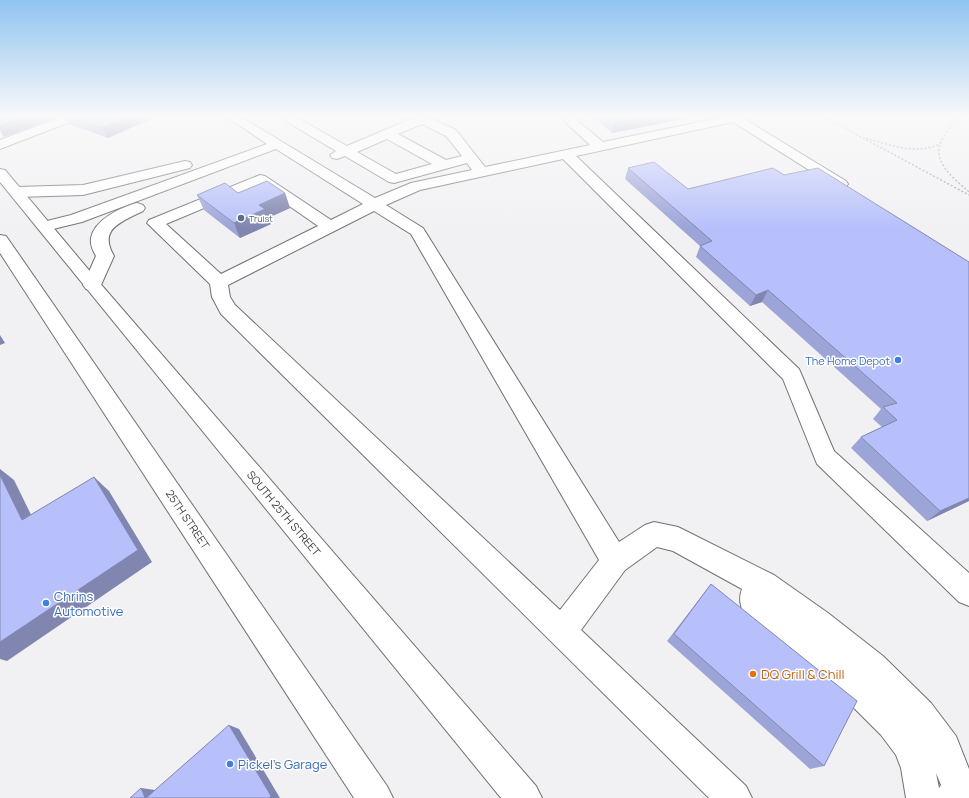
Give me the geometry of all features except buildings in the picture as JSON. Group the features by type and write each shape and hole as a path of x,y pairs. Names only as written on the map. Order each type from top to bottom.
{"main road":[{"path":"17,192 83,190 224,154"},
{"path":"45,226 76,219 158,188 177,183 242,154"},
{"path":"295,154 417,231 615,561"},
{"path":"312,164 338,154"},
{"path":"353,154 394,178 443,164 476,165 564,154"},
{"path":"425,154 443,164"},
{"path":"468,154 476,165"},
{"path":"566,154 792,375 825,457 969,592"},
{"path":"793,154 855,193"},
{"path":"45,226 65,212 167,174 185,165"},
{"path":"219,282 398,193 476,165"},
{"path":"0,173 45,226"},
{"path":"92,285 105,256 99,248 98,242 101,232 109,224 167,192 177,183"},
{"path":"330,227 273,188 170,237 219,282 221,297 228,309 734,798"},
{"name":"SOUTH 25TH STREET","path":"45,226 92,285 524,798"},
{"name":"25TH STREET","path":"1,241 375,798"},
{"path":"561,632 615,561 654,534 678,540 764,584 872,666 920,714 944,748 956,791"},
{"path":"764,584 754,595 754,604 758,614 866,698 893,723 908,744 918,768 924,798"}],"path":[{"path":"894,154 969,195"},
{"path":"940,154 940,160 945,169 969,192"}],"place":[{"name":"Truist","path":"241,218"},
{"name":"The Home Depot","path":"898,360"},
{"name":"Chrins Automotive","path":"46,603"},
{"name":"DQ Grill & Chill","path":"753,674"},
{"name":"Pickel's Garage","path":"230,764"}]}
